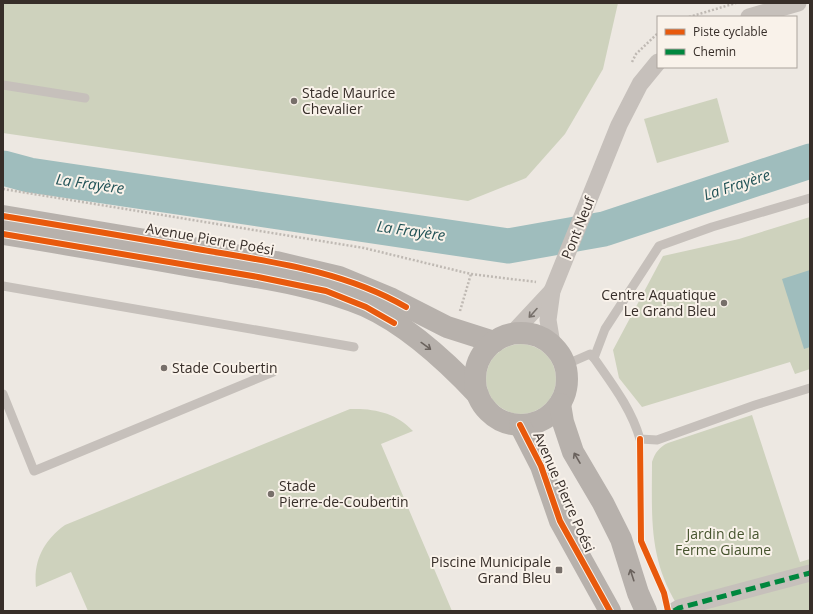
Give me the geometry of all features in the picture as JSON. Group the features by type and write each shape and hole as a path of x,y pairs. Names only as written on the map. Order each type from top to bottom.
{"main road":[{"name":"Avenue Pierre Poési","path":"3,216 276,262 339,277 392,299 447,327 503,338"},
{"path":"3,234 258,277 326,291 366,306 394,323 432,350 460,376 478,395 485,407 495,416 507,422 520,425 535,422 549,415 560,404 567,384 564,362 552,344 539,337 526,333 503,338 484,352 477,366 475,381 478,395"},
{"name":"Avenue Pierre Poési","path":"560,404 563,422 573,452 603,503 621,539 638,593 646,611"},
{"name":"Avenue Pierre Poési","path":"520,425 538,460 560,521 580,560 610,611"}],"street":[{"path":"752,16 798,3"},
{"name":"Pont Neuf","path":"552,291 619,125 640,84 657,63"},
{"path":"503,338 552,291"},
{"path":"552,291 548,320 552,344"},
{"path":"674,611 693,608 810,573"}],"lane":[{"path":"3,85 85,98"},
{"path":"594,358 605,329 659,246 712,227 810,198"},
{"path":"3,286 354,347"},
{"path":"564,362 574,361 590,354 594,358 617,391 635,421 640,439 657,440 755,405 810,388"},
{"path":"3,394 34,472 274,372"}],"path":[{"path":"692,16 736,3"},
{"path":"3,189 364,248 471,274 540,282 552,291"},
{"path":"458,317 471,274"}],"green space":[{"name":"Stade Maurice Chevalier","path":"3,3 618,3 603,69 565,134 526,178 468,201 3,133"},
{"path":"717,98 729,142 657,163 644,119"},
{"name":"Centre Aquatique Le Grand Bleu","path":"810,217 810,369 795,374 790,362 642,407 619,378 613,350 663,256 739,239"},
{"path":"514,344 528,344 541,350 550,359 556,372 554,392 546,404 528,414 514,414 501,408 492,399 486,386 486,372 492,359 501,350"},
{"name":"Stade Pierre-de-Coubertin","path":"350,409 368,409 384,413 400,420 413,431 381,444 452,611 88,611 71,572 36,587 36,568 38,560 51,537 65,525"},
{"name":"Jardin de la Ferme Giaume","path":"752,415 800,562 810,559 810,611 681,611 670,593 657,557 652,521 652,462 654,456 662,446 668,443"}],"water":[{"path":"810,270 810,347 804,349 782,279"}],"waterway":[{"name":"La Frayère","path":"3,168 29,175 508,246 604,229 810,161"}],"marked path":[{"path":"674,611 679,608 810,573"}],"cycle path":[{"path":"3,216 282,264 333,276 382,295 406,307"},
{"path":"3,234 258,277 326,291 366,307 394,323"},
{"path":"520,425 541,466 560,521 610,611"},
{"path":"640,439 641,541 664,593 668,611"}],"place":[{"name":"Stade Maurice Chevalier","path":"294,101"},
{"name":"Centre Aquatique Le Grand Bleu","path":"724,303"},
{"name":"Stade Coubertin","path":"164,368"},
{"name":"Stade Pierre-de-Coubertin","path":"271,494"},
{"name":"Piscine Municipale Grand Bleu","path":"559,570"}]}
